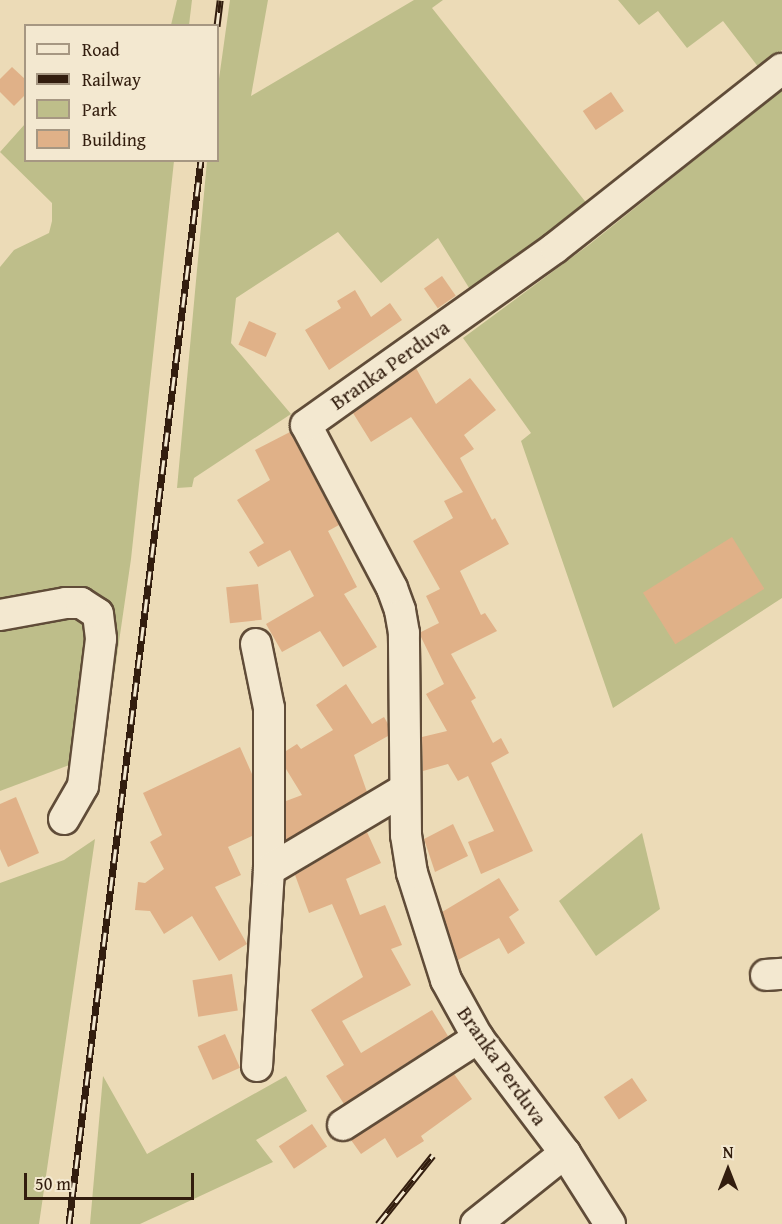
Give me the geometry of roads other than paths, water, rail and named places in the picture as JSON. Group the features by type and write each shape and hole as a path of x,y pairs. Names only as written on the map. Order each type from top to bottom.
{"street":[{"name":"Branka Perduva","path":"610,1224 565,1153 478,1038 446,980 412,873 404,790 404,633 400,610 392,588 306,425 555,248 782,69"},
{"path":"0,615 66,603 81,603 98,614 101,639 83,786 72,811 64,819"},
{"path":"256,644 269,708 269,870 257,1066"},
{"path":"269,870 404,790"},
{"path":"343,1125 478,1038"},
{"path":"476,1224 565,1153"}],"railway":[{"path":"217,24 220,0"},
{"path":"69,1224 201,162"},
{"path":"378,1224 433,1155"}]}
